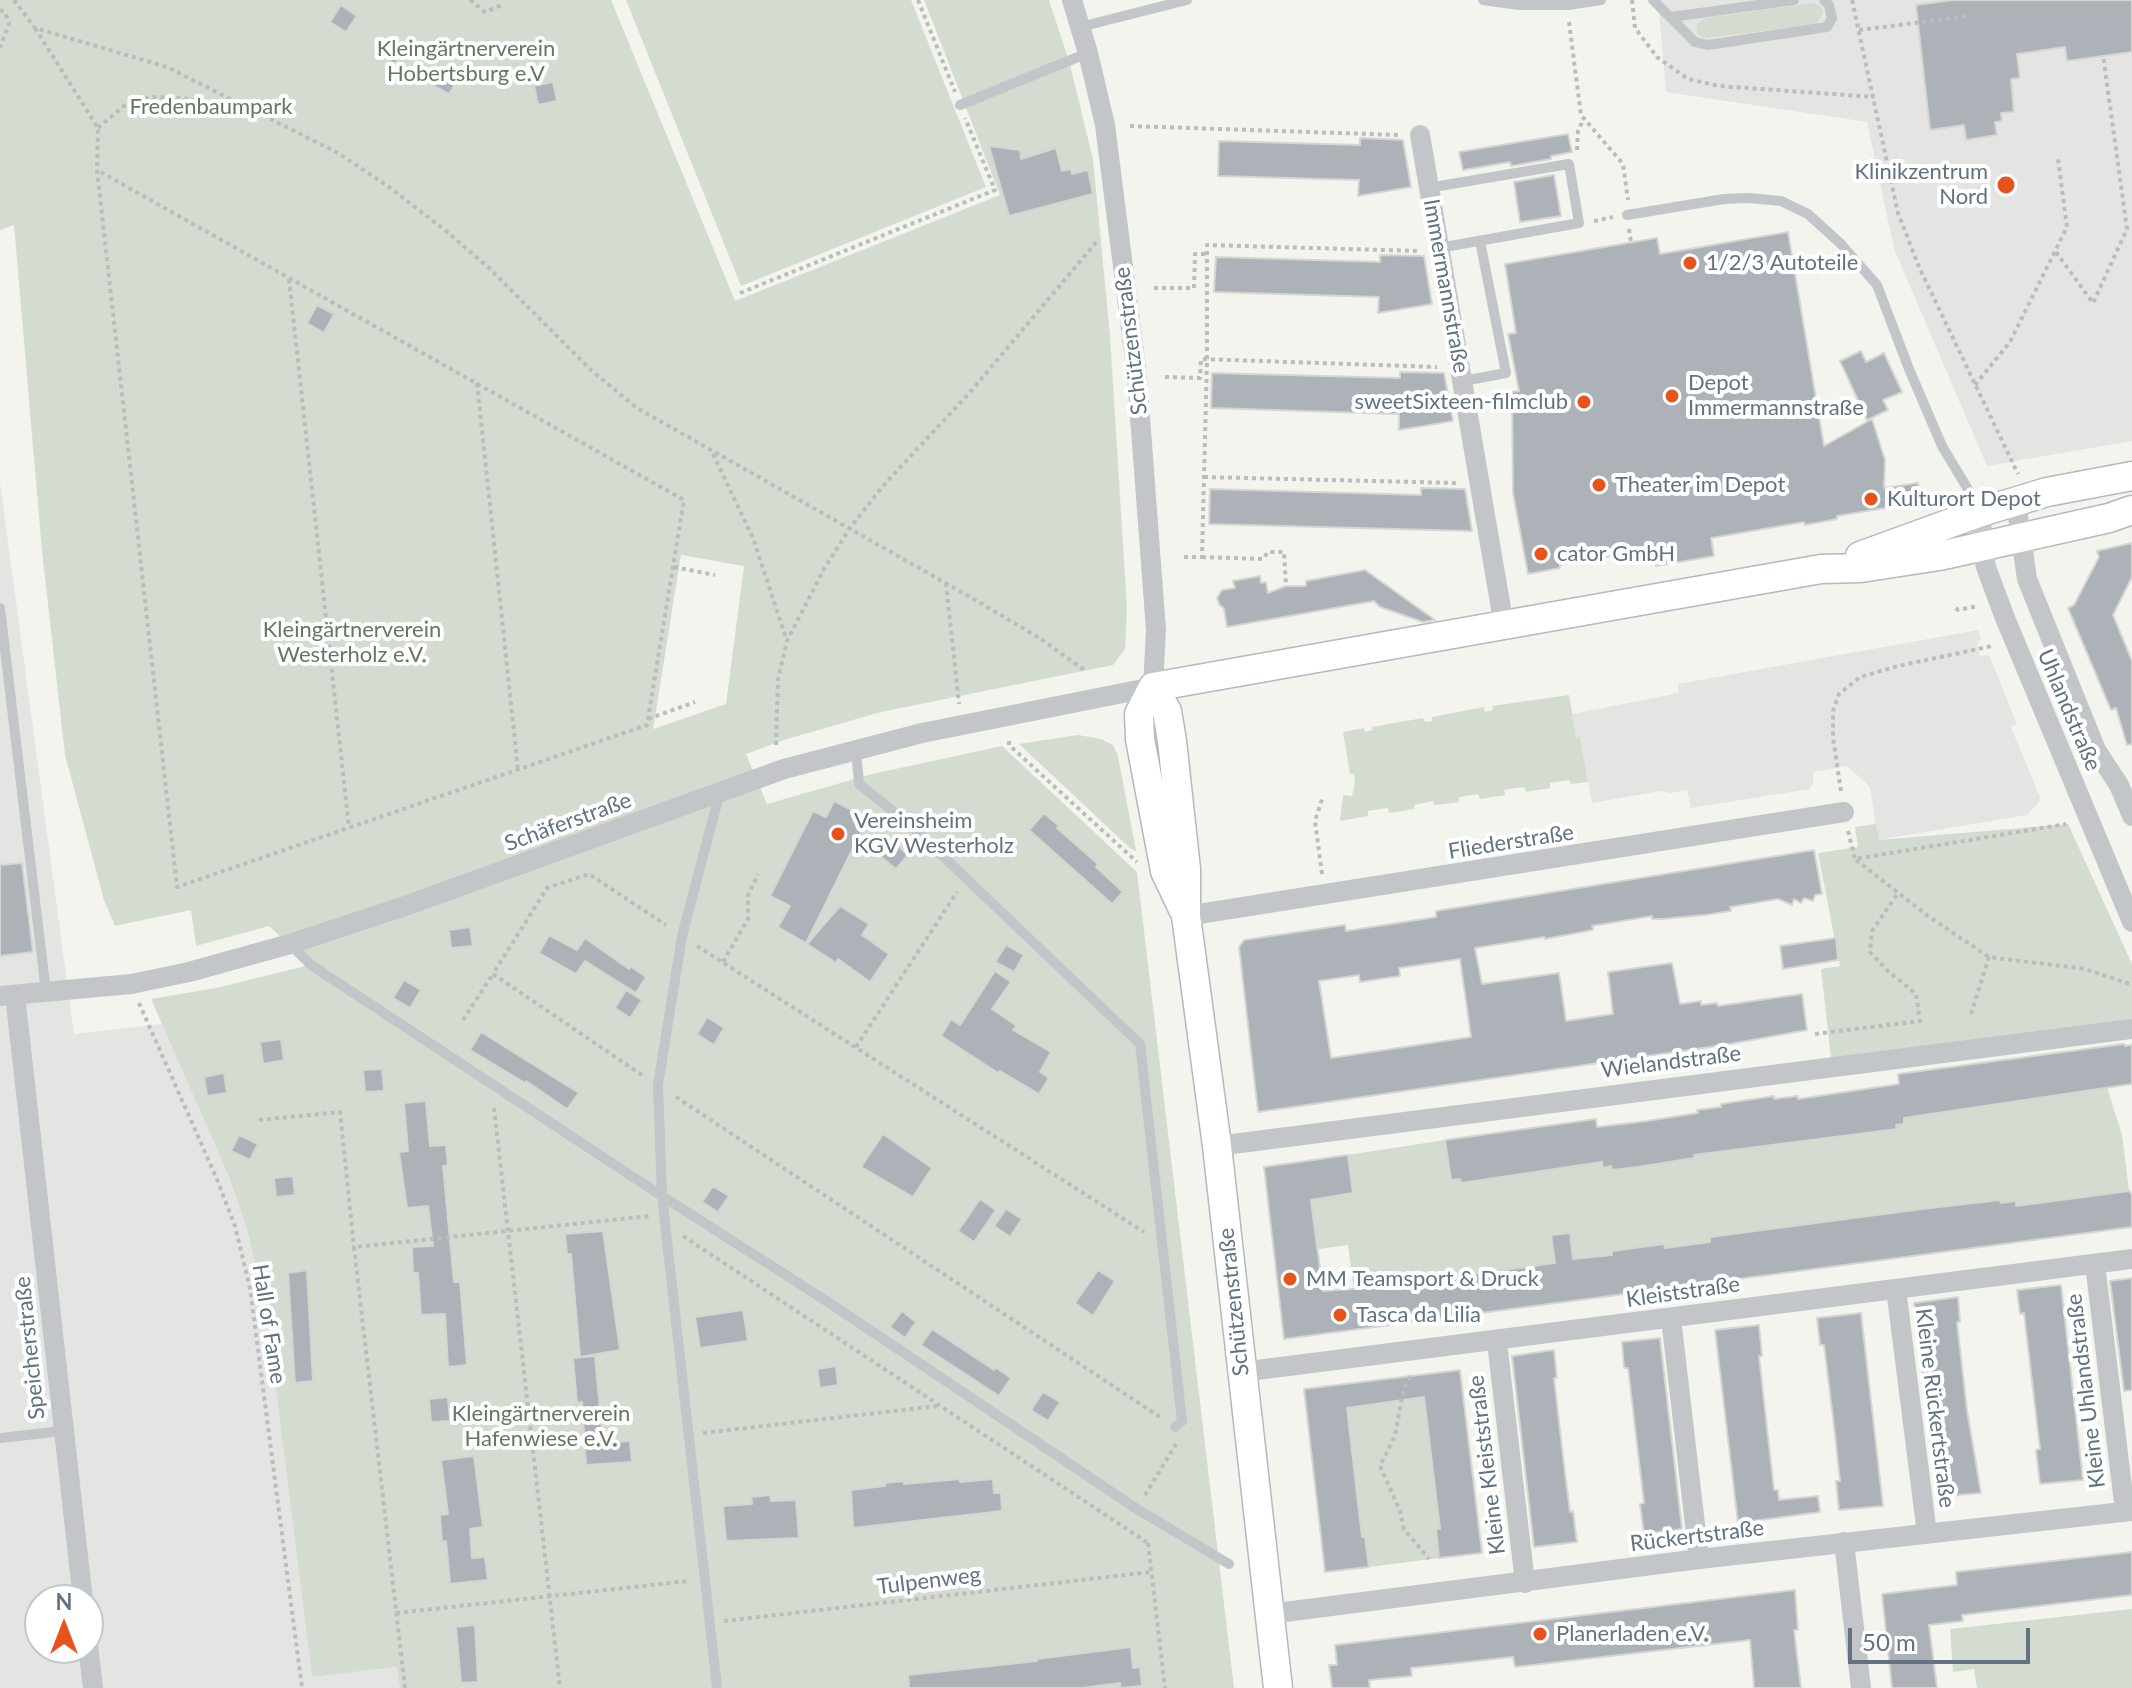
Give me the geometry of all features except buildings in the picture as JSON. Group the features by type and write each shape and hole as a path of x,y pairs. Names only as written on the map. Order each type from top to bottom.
{"street":[{"name":"Schützenstraße","path":"1072,0 1105,125 1139,409 1156,630 1153,687 1139,714 1140,739 1165,871 1186,916 1217,1146 1278,1688"},
{"name":"Immermannstraße","path":"1420,135 1504,626"},
{"path":"1821,569 1981,512 2132,476"},
{"name":"Uhlandstraße","path":"2022,500 2021,539 2027,579 2102,759 2126,783 2132,816"},
{"path":"1153,687 1821,569 1861,568 1982,547 2132,510"},
{"name":"Uhlandstraße","path":"1981,512 1986,567 2132,922"},
{"name":"Schäferstraße","path":"7,996 131,984 189,972 290,944 405,906 784,769 961,725 1153,687"},
{"path":"2071,774 2102,759"},
{"name":"Fliederstraße","path":"1186,916 1844,812"},
{"name":"Speicherstraße","path":"7,996 81,1584"},
{"name":"Wielandstraße","path":"1217,1146 2132,1029"},
{"name":"Kleiststraße","path":"1241,1372 1497,1342 2132,1259"},
{"name":"Kleine Uhlandstraße","path":"2095,1264 2129,1511"},
{"name":"Kleine Rückertstraße","path":"1896,1289 1927,1534"},
{"path":"1671,1318 1699,1559"},
{"name":"Kleine Kleiststraße","path":"1497,1342 1525,1583"},
{"name":"Rückertstraße","path":"1269,1614 1699,1559 2129,1511"},
{"path":"1844,1542 1861,1688"},
{"path":"90,1664 93,1688"}],"lane":[{"path":"1080,27 1187,0"},
{"path":"1483,0 1518,5 1568,5 1601,0"},
{"path":"1653,0 1695,42 1708,45 1827,27 1832,18 1829,5 1824,0"},
{"path":"1671,17 1794,0"},
{"path":"960,105 1088,53"},
{"path":"1428,188 1569,164 1579,223 1439,248"},
{"path":"1627,215 1724,199 1749,198 1781,201 1808,214 1841,244 1877,285 1942,446 1981,512"},
{"path":"1462,374 1506,373 1480,241"},
{"path":"0,608 46,992"},
{"path":"855,749 859,784 907,822 1140,1044 1182,1421 1175,1427"},
{"path":"717,1688 664,1219 658,1085 682,936 720,792"},
{"path":"290,944 311,965 825,1300 1137,1509 1229,1564"},
{"path":"0,1438 63,1431"}],"path":[{"path":"470,0 485,12 502,5"},
{"path":"740,293 995,190 918,0"},
{"path":"1632,0 1635,28 1657,57 1688,79 1719,86 1874,97"},
{"path":"1852,0 1898,213 1919,267 1975,385 2022,500"},
{"path":"0,48 9,24 2,11 16,2 98,128 97,170 177,887 647,725 684,500 97,170"},
{"path":"1568,5 1581,115 1623,164 1628,199"},
{"path":"1859,30 1969,16"},
{"path":"35,28 167,67 338,153 418,208 488,267 608,386 654,419 946,583 1041,639 1087,672"},
{"path":"2056,252 2093,303 2127,229 2103,55"},
{"path":"98,128 124,106 150,97 182,98 251,111"},
{"path":"1569,164 1577,151 1578,131 1584,118"},
{"path":"1130,126 1420,135"},
{"path":"1975,385 2010,342 2067,227 2058,159"},
{"path":"1579,223 1627,215"},
{"path":"776,745 778,679 787,641 824,569 850,528 882,487 1007,349 1116,221"},
{"path":"1202,557 1207,245 1423,251 1439,248"},
{"path":"1154,288 1194,288 1195,254 1206,254"},
{"path":"289,279 349,828"},
{"path":"1165,377 1200,378 1201,359 1462,374"},
{"path":"477,383 518,770"},
{"path":"712,452 753,538 787,641"},
{"path":"1204,477 1480,483"},
{"path":"1184,557 1263,559 1268,552 1284,552 1286,586"},
{"path":"674,567 715,575"},
{"path":"946,583 961,725"},
{"path":"1956,608 1979,606"},
{"path":"1992,646 1860,677 1839,694 1833,711 1833,738 1844,812 1855,859 1989,957 2085,969 2132,985"},
{"path":"648,719 695,702"},
{"path":"1009,741 1009,745 1137,862 1145,863"},
{"path":"1323,796 1315,821 1326,896"},
{"path":"1855,859 2068,824"},
{"path":"463,1020 547,888 589,874 1163,1244"},
{"path":"723,962 748,919 748,895 758,874"},
{"path":"856,1047 965,878"},
{"path":"1815,1034 1920,1021 1916,994 1870,952 1872,931 1898,893"},
{"path":"1971,1014 1989,957"},
{"path":"493,974 1175,1427 1178,1441 1137,1509"},
{"name":"Hall of Fame","path":"131,984 235,1226 250,1288 302,1688"},
{"path":"494,1108 560,1688"},
{"path":"259,1120 340,1112 405,1688"},
{"path":"354,1247 664,1219 1148,1543"},
{"path":"1410,1376 1403,1392 1395,1436 1380,1466 1400,1511 1404,1529 1429,1559"},
{"path":"688,1435 939,1405"},
{"path":"1156,1521 1147,1533 1165,1688"},
{"name":"Tulpenweg","path":"710,1623 1151,1572"},
{"path":"396,1613 704,1580"}],"shaded area":[{"name":"Klinikzentrum Nord","path":"1658,0 2132,0 2132,441 1987,466 1894,249 1867,122 1666,92"},
{"path":"0,482 74,1034 162,1024 229,1177 246,1226 265,1303 312,1677 398,1667 400,1688 0,1688"},
{"path":"1978,630 1980,656 1989,655 2017,724 2011,727 2040,797 2027,815 1878,840 1870,787 1847,766 1813,772 1810,789 1691,808 1687,790 1671,793 1660,791 1592,803 1580,738 1576,738 1572,714 1679,693 1678,684"}],"green space":[{"path":"0,0 611,0 735,301 1000,195 924,0 1049,0 1069,61 1093,159 1110,336 1127,609 1125,649 1113,665 881,712 746,754 767,804 872,774 1002,746 1137,872 1234,1688 400,1688 397,1667 312,1677 265,1303 246,1226 229,1177 151,999 216,988 310,965 269,926 196,946 191,910 115,926 104,900 65,755 42,551 14,225 0,230","holes":["681,555 744,566 726,704 653,729"]},
{"path":"626,0 911,0 986,187 741,286"},
{"path":"1814,3 1823,12 1817,24 1708,38 1701,37 1696,30 1698,23 1705,18"},
{"path":"1569,695 1588,782 1571,784 1569,780 1550,783 1550,788 1526,792 1524,787 1504,790 1505,795 1480,799 1478,794 1459,797 1459,802 1452,803 1434,805 1433,801 1414,805 1414,809 1389,813 1388,808 1368,811 1368,816 1340,821 1343,795 1352,796 1355,782 1354,774 1350,774 1343,732 1364,728 1365,732 1373,730 1372,727 1423,718 1425,722 1432,721 1432,717 1484,707 1485,712 1493,710 1492,706"},
{"path":"1078,735 1101,739 1113,745 1118,756 1136,851 1019,744"},
{"path":"1876,824 1879,840 2068,824 2132,964 2132,1025 1832,1066 1821,969 1840,966 1818,853 1858,847 1855,827"},
{"path":"2107,1087 2122,1135 2129,1191 2016,1206 2016,1201 2001,1203 2000,1199 1986,1201 1986,1205 1665,1248 1664,1244 1612,1255 1431,1282 1364,1288 1354,1292 1348,1245 1312,1250 1308,1190 1333,1186 1335,1196 1353,1193 1348,1155 1445,1140 1451,1180 1460,1179 1461,1183 1592,1164 1602,1158 1603,1167 1611,1166 1612,1170 1694,1158 1694,1154 1813,1137 1814,1141 1845,1136 1845,1132 1864,1130 1865,1134 1896,1129 1896,1125 1904,1124 1903,1114 1913,1116"},
{"path":"1392,1378 1424,1393 1440,1529 1436,1530 1439,1558 1369,1567 1365,1537 1362,1537 1346,1403 1373,1405 1395,1401"},
{"path":"2132,1609 2132,1688 1977,1688 1974,1669 1953,1672 1950,1629"}],"place":[{"name":"Klinikzentrum Nord","path":"2006,185"},
{"name":"1/2/3 Autoteile","path":"1690,263"},
{"name":"Depot Immermannstraße","path":"1672,396"},
{"name":"sweetSixteen-filmclub","path":"1584,402"},
{"name":"Theater im Depot","path":"1599,485"},
{"name":"Kulturort Depot","path":"1871,499"},
{"name":"cator GmbH","path":"1541,554"},
{"name":"Vereinsheim KGV Westerholz","path":"838,834"},
{"name":"MM Teamsport & Druck","path":"1290,1279"},
{"name":"Tasca da Lilia","path":"1340,1315"},
{"name":"Planerladen e.V.","path":"1540,1634"}],"park label":[{"name":"Kleingärtnerverein Hobertsburg e.V","path":"466,62"},
{"name":"Fredenbaumpark","path":"211,107"},
{"name":"Kleingärtnerverein Westerholz e.V.","path":"352,642"},
{"name":"Kleingärtnerverein Hafenwiese e.V.","path":"541,1426"}]}
